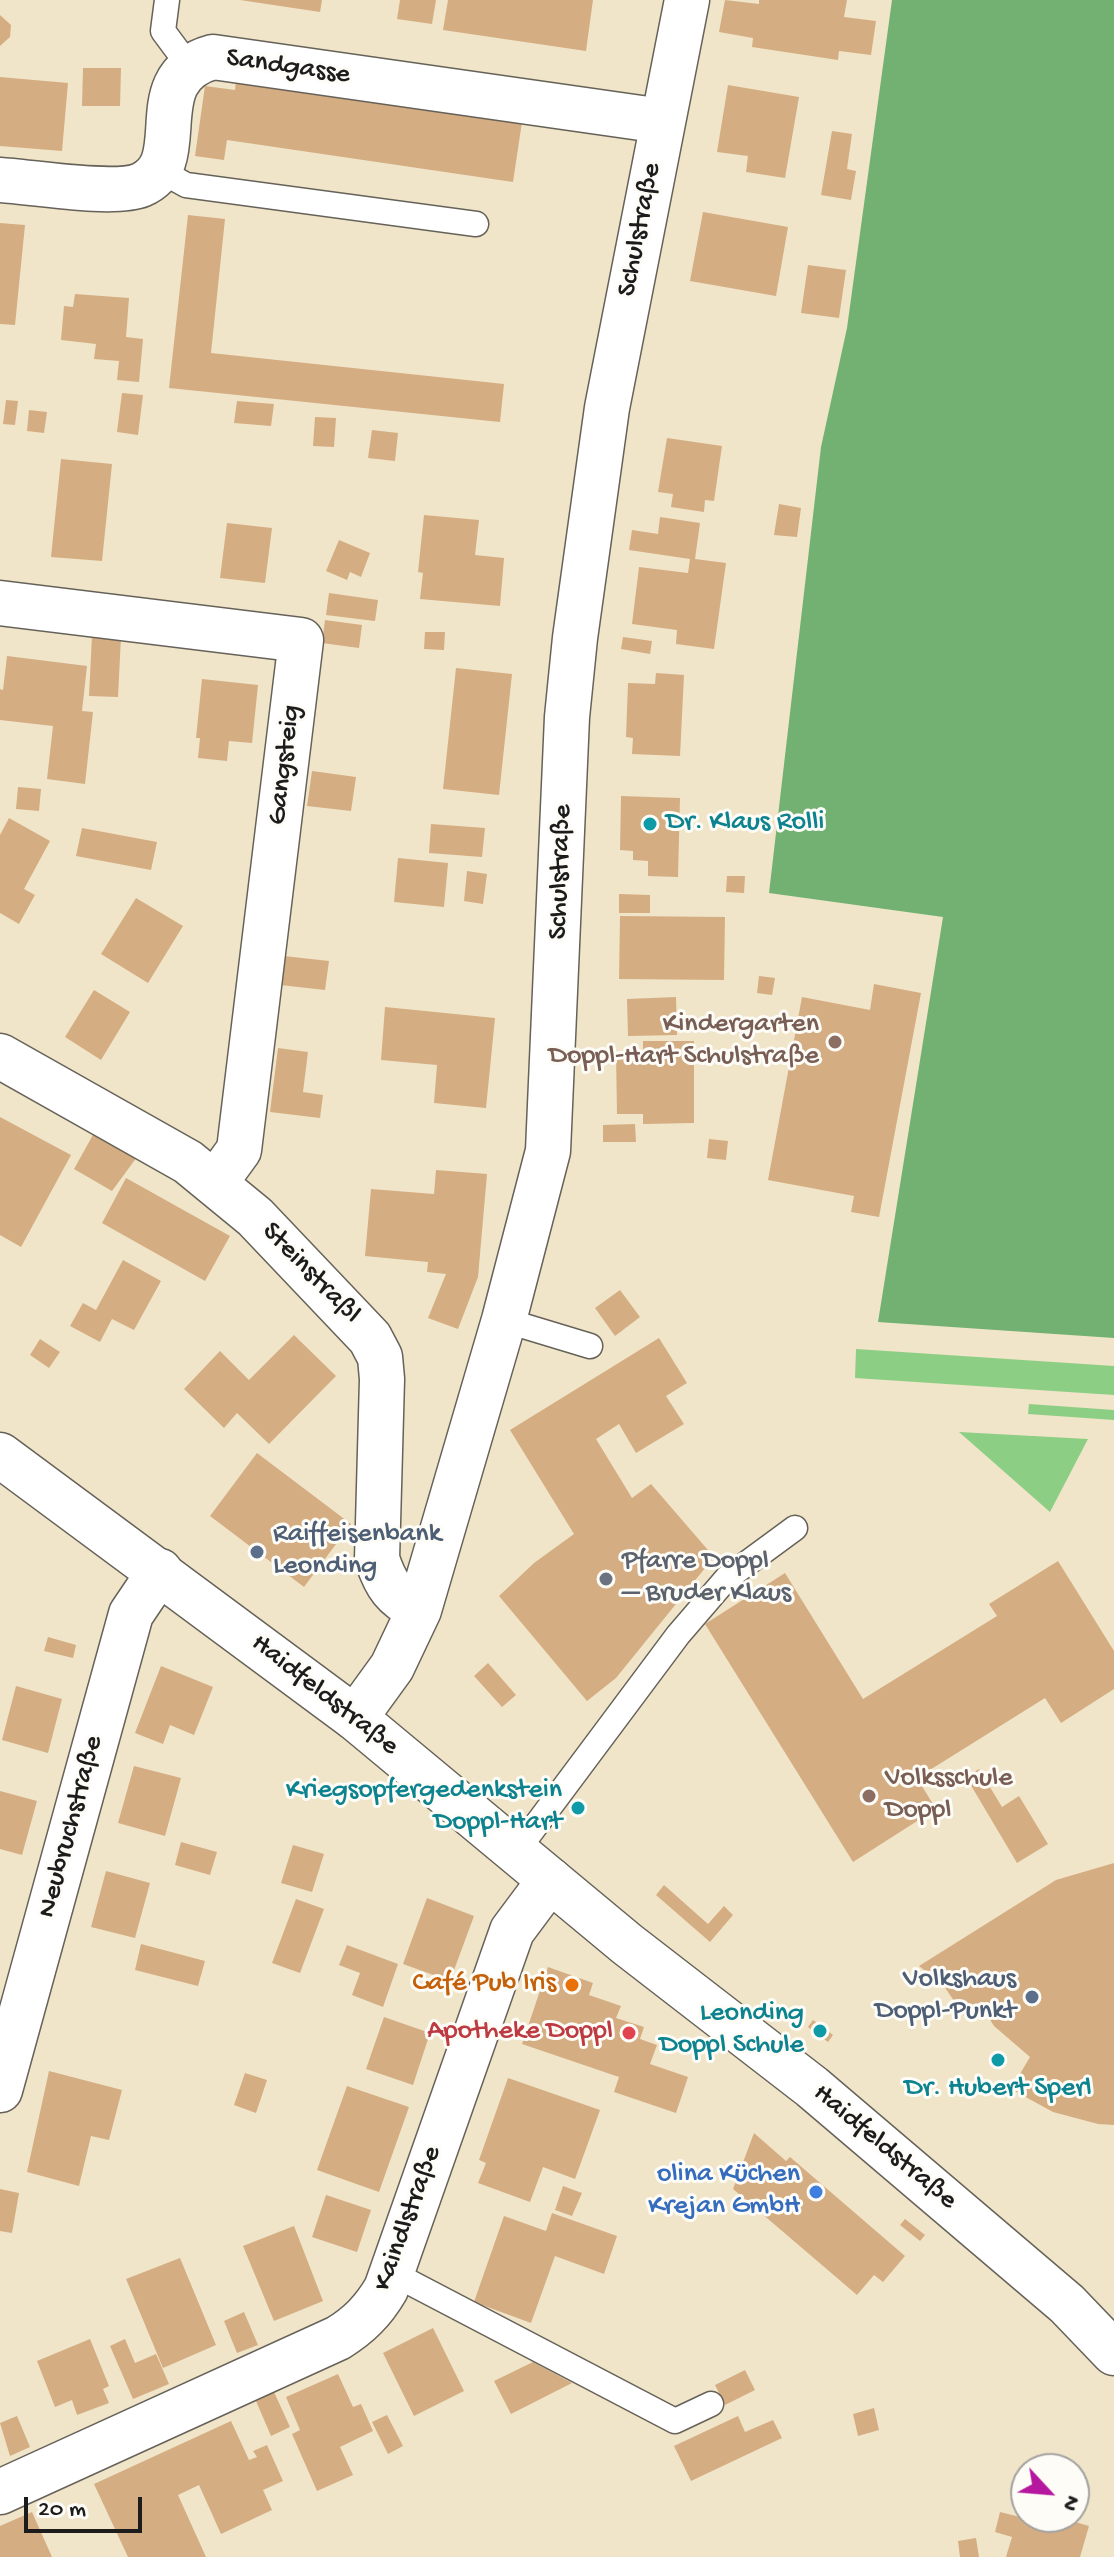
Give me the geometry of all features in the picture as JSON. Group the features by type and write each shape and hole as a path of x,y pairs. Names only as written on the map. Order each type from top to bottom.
{"street":[{"name":"Schulstraße","path":"355,1718 392,1667 419,1610 504,1320 548,1151 567,717 575,638 607,408 687,0"},
{"name":"Sandgasse","path":"159,170 166,153 172,96 181,73 189,66 213,57 662,121"},
{"path":"0,180 108,189 141,185 159,170"},
{"name":"Gangsteig","path":"0,603 301,640 239,1150 215,1183"},
{"name":"Steinstraßl","path":"0,1056 133,1129 215,1183 255,1217 370,1338 380,1357 382,1379 377,1559 385,1583 396,1598 419,1610"},
{"name":"Haidfeldstraße","path":"0,1455 355,1718 636,1952 812,2087 1067,2304 1114,2353"},
{"name":"Neubruchstraße","path":"0,2090 131,1614 160,1571"},
{"name":"Kaindlstraße","path":"0,2492 338,2338 360,2324 377,2305 392,2273 512,1931 550,1880"}],"lane":[{"path":"167,0 163,31 189,66"},
{"path":"159,170 186,185 476,224"},
{"path":"504,1320 590,1346"},
{"path":"516,1852 678,1635 727,1578 795,1528"},
{"path":"392,2273 675,2421 711,2404"}],"green space":[{"path":"892,0 1114,0 1114,1338 878,1322 943,917 769,893 821,447 847,328"},
{"path":"856,1349 1114,1366 1114,1395 855,1378"},
{"path":"1029,1404 1114,1410 1114,1420 1028,1414"},
{"path":"959,1432 1088,1439 1050,1512"}],"building":[{"path":"240,0 322,0 320,12"},
{"path":"400,0 436,0 432,24 397,19"},
{"path":"448,0 593,0 586,51 443,30"},
{"path":"725,0 759,4 759,0 847,0 844,17 876,21 871,55 839,51 838,60 752,47 753,38 719,32"},
{"path":"0,15 11,25 10,37 0,46"},
{"path":"83,68 121,68 120,106 82,106"},
{"path":"0,77 68,83 62,151 0,146"},
{"path":"236,80 522,122 513,182 227,140 224,160 195,156 205,86 235,90"},
{"path":"728,85 799,97 785,178 746,172 748,156 717,152"},
{"path":"832,131 852,134 847,169 856,171 851,200 821,195"},
{"path":"703,212 788,227 776,296 690,281"},
{"path":"188,215 225,219 211,353 504,384 500,422 169,388"},
{"path":"0,223 25,225 15,325 0,324"},
{"path":"808,265 846,270 839,318 801,313"},
{"path":"75,294 129,298 126,337 143,339 139,382 117,380 119,361 94,359 96,344 61,340 64,306 73,307"},
{"path":"122,393 143,395 138,435 117,432"},
{"path":"6,400 18,401 15,425 3,424"},
{"path":"237,401 274,404 271,426 234,423"},
{"path":"29,410 47,412 44,433 27,431"},
{"path":"315,417 336,418 334,447 313,446"},
{"path":"372,430 398,433 395,461 368,458"},
{"path":"667,438 722,446 714,501 705,500 704,512 671,507 673,494 658,492"},
{"path":"61,459 112,464 102,561 51,557"},
{"path":"779,504 801,508 797,537 774,535"},
{"path":"424,515 479,520 475,555 504,558 500,606 420,599 423,573 418,572"},
{"path":"660,517 700,523 695,559 726,563 714,649 676,644 677,630 632,624 639,567 688,573 690,559 629,550 632,530 658,534"},
{"path":"227,523 272,528 265,583 220,578"},
{"path":"339,540 370,553 361,577 350,572 347,580 326,571"},
{"path":"329,593 378,600 375,621 326,615"},
{"path":"325,620 362,625 359,648 322,643"},
{"path":"425,632 445,632 444,650 424,649"},
{"path":"92,635 121,637 118,697 89,696"},
{"path":"623,637 652,641 650,654 621,649"},
{"path":"7,656 87,666 82,711 93,712 85,784 47,779 53,726 0,720 0,689 3,690"},
{"path":"456,668 512,674 499,795 443,789"},
{"path":"656,673 684,675 680,756 632,754 633,738 626,737 628,683 655,684"},
{"path":"202,679 258,685 252,743 229,741 227,761 198,758 200,738 196,738"},
{"path":"312,771 356,777 351,811 307,806"},
{"path":"18,787 41,789 39,811 16,809"},
{"name":"Dr. Klaus Rolli","path":"621,796 680,798 678,877 648,876 648,861 633,860 633,851 620,850"},
{"path":"9,818 50,841 24,889 35,895 19,924 0,913 0,835"},
{"path":"431,824 485,828 482,857 429,853"},
{"path":"82,828 157,842 151,870 76,856"},
{"path":"398,858 448,863 444,907 394,902"},
{"path":"467,871 487,874 483,904 464,901"},
{"path":"727,876 745,876 744,893 726,892"},
{"path":"619,894 650,895 650,913 619,913"},
{"path":"136,898 183,926 148,983 101,954"},
{"path":"620,916 725,917 724,980 619,979"},
{"path":"284,956 329,961 325,990 280,985"},
{"path":"759,976 775,978 772,995 757,993"},
{"path":"874,984 921,993 879,1217 851,1212 854,1196 768,1180 802,997 870,1010"},
{"path":"94,990 130,1012 101,1060 65,1037"},
{"path":"676,997 677,1035 628,1036 627,999"},
{"path":"385,1007 495,1018 486,1108 434,1103 437,1065 381,1060"},
{"path":"643,1041 694,1041 694,1123 643,1124 643,1114 617,1114 616,1053 643,1053"},
{"path":"278,1048 308,1052 303,1092 323,1095 320,1118 270,1112"},
{"path":"0,1117 71,1155 21,1247 0,1235"},
{"path":"635,1124 636,1142 603,1142 603,1125"},
{"path":"94,1133 137,1157 112,1191 74,1169"},
{"path":"709,1139 728,1141 726,1160 707,1158"},
{"path":"436,1170 487,1174 478,1277 458,1329 428,1318 446,1274 427,1272 428,1262 365,1256 371,1189 434,1194"},
{"path":"126,1178 230,1236 205,1281 102,1223"},
{"path":"123,1260 161,1281 134,1330 112,1319 100,1342 70,1326 83,1303 96,1310"},
{"path":"620,1290 640,1317 615,1336 595,1308"},
{"path":"294,1335 336,1376 269,1444 237,1413 224,1428 184,1389 220,1351 249,1380"},
{"path":"659,1338 687,1383 666,1396 684,1424 636,1453 619,1424 596,1439 632,1498 651,1484 714,1557 616,1678 587,1701 499,1596 534,1563 574,1534 510,1430"},
{"path":"40,1339 60,1352 49,1368 30,1355"},
{"path":"257,1453 351,1524 304,1587 210,1516"},
{"path":"1058,1561 1114,1651 1114,1689 1061,1723 1045,1698 917,1778 936,1809 853,1862 705,1624 785,1573 863,1699 997,1616 989,1604"},
{"path":"48,1637 76,1645 73,1658 44,1651"},
{"path":"488,1663 516,1695 502,1707 474,1676"},
{"path":"161,1666 213,1687 194,1735 170,1725 163,1744 135,1733"},
{"path":"16,1686 62,1699 48,1753 2,1740"},
{"path":"134,1766 181,1778 165,1836 118,1823"},
{"path":"979,1769 1002,1807 1019,1796 1048,1844 1017,1863 966,1777"},
{"path":"0,1791 37,1801 22,1855 0,1849"},
{"path":"181,1842 217,1852 210,1875 175,1865"},
{"path":"293,1845 324,1854 312,1892 281,1883"},
{"name":"Volkshaus Doppl-Punkt","path":"1114,1863 1114,2125 1053,2112 1011,2089 1030,2057 994,2026 982,2007 964,2016 944,1986 919,1966 1056,1880"},
{"path":"106,1871 150,1883 135,1938 91,1927"},
{"path":"664,1885 708,1924 724,1906 733,1915 710,1942 656,1895"},
{"path":"427,1898 474,1916 450,1981 403,1964"},
{"path":"296,1899 324,1909 300,1973 272,1963"},
{"path":"141,1944 205,1961 198,1986 135,1970"},
{"path":"347,1945 398,1964 383,2007 352,1995 360,1973 339,1965"},
{"path":"548,1967 593,1983 589,1995 621,2006 616,2018 644,2027 640,2039 657,2045 650,2064 688,2077 676,2113 614,2092 619,2077 522,2044"},
{"path":"384,2017 430,2033 413,2085 366,2069"},
{"name":"Leonding Doppl Schule","path":"813,2020 833,2035 828,2042 808,2027"},
{"path":"49,2071 122,2090 109,2140 91,2136 79,2186 27,2172"},
{"path":"245,2073 267,2080 256,2113 234,2105"},
{"path":"508,2078 600,2110 575,2179 543,2167 530,2202 478,2183 486,2163 479,2160"},
{"path":"347,2086 409,2107 379,2192 317,2170"},
{"path":"754,2133 786,2161 790,2157 905,2256 883,2282 874,2275 857,2295 733,2189"},
{"path":"563,2186 582,2193 572,2216 555,2210"},
{"path":"0,2189 19,2193 12,2233 0,2231"},
{"path":"326,2195 371,2210 357,2252 312,2237"},
{"path":"552,2213 617,2236 604,2274 555,2256 531,2323 474,2302 504,2216 546,2231"},
{"path":"905,2219 925,2235 920,2241 900,2225"},
{"path":"294,2226 323,2301 274,2321 243,2246"},
{"path":"180,2258 216,2345 163,2368 126,2279"},
{"path":"244,2312 258,2345 237,2353 224,2321"},
{"path":"433,2328 464,2391 414,2416 383,2353"},
{"path":"90,2339 109,2386 103,2389 109,2403 77,2415 72,2400 55,2407 37,2361"},
{"path":"125,2339 135,2363 156,2354 169,2384 133,2399 110,2346"},
{"path":"533,2362 572,2383 511,2414 494,2381"},
{"path":"745,2370 755,2390 725,2405 715,2385"},
{"path":"338,2374 353,2407 361,2404 373,2431 340,2447 353,2475 317,2491 292,2434 300,2430 286,2397"},
{"path":"274,2392 290,2427 271,2436 256,2401"},
{"path":"874,2408 879,2430 858,2436 853,2414"},
{"path":"387,2415 403,2446 388,2454 372,2422"},
{"path":"17,2416 30,2447 10,2456 0,2423"},
{"path":"738,2416 745,2432 773,2420 782,2438 691,2481 674,2446"},
{"path":"231,2421 249,2460 257,2457 253,2451 267,2445 283,2481 263,2490 272,2510 221,2534 199,2485 178,2495 206,2557 128,2557 94,2484"},
{"path":"32,2512 52,2557 0,2557 0,2526"},
{"path":"1000,2512 1010,2514 1010,2533 1087,2533 1080,2557 1006,2557 1012,2537 995,2532"},
{"path":"976,2538 979,2557 960,2557 958,2541"}],"place":[{"name":"Dr. Klaus Rolli","path":"650,824"},
{"name":"Kindergarten Doppl-Hart Schulstraße","path":"835,1042"},
{"name":"Raiffeisenbank Leonding","path":"257,1552"},
{"name":"Pfarre Doppl – Bruder Klaus","path":"606,1579"},
{"name":"Volksschule Doppl","path":"869,1796"},
{"name":"Kriegsopfergedenkstein Doppl-Hart","path":"578,1808"},
{"name":"Café Pub Iris","path":"572,1985"},
{"name":"Volkshaus Doppl-Punkt","path":"1032,1997"},
{"name":"Leonding Doppl Schule","path":"820,2031"},
{"name":"Apotheke Doppl","path":"629,2033"},
{"name":"Dr. Hubert Sperl","path":"998,2060"},
{"name":"olina Küchen Krejan GmbH","path":"816,2192"}]}
